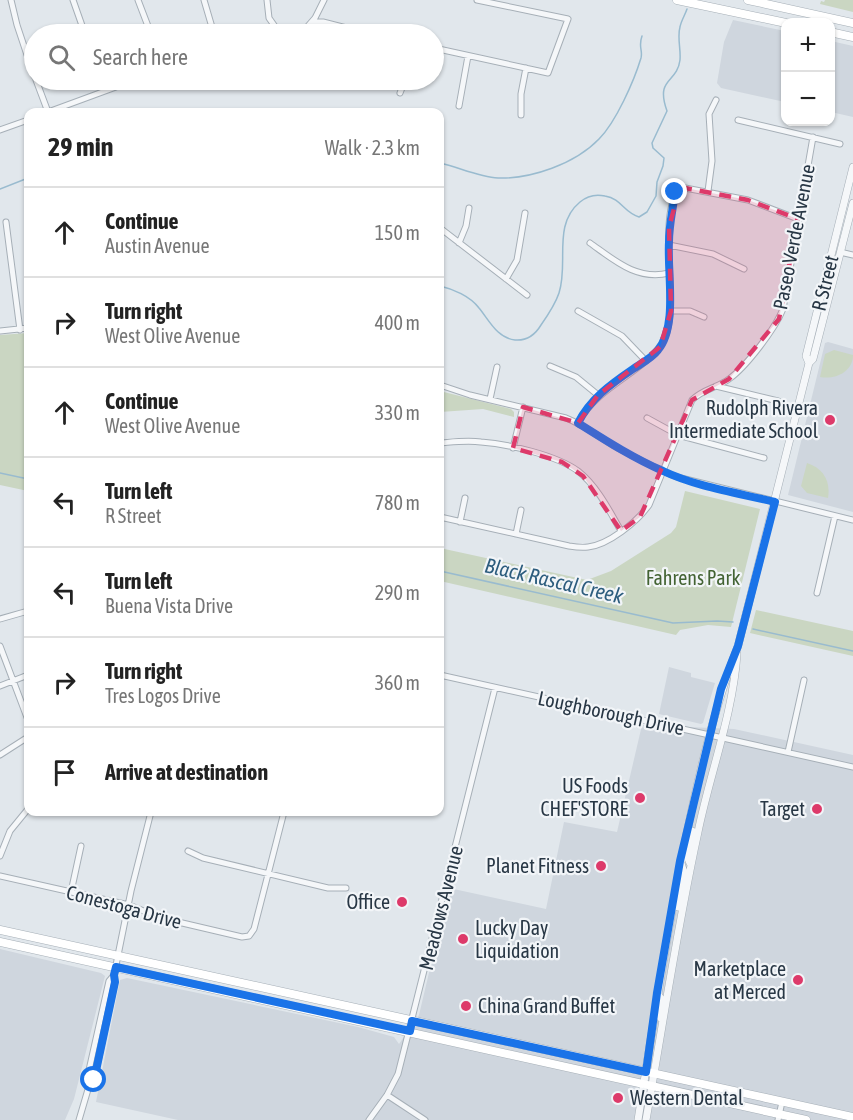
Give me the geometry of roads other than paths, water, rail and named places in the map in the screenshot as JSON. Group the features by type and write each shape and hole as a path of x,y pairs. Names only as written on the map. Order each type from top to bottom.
{"main road":[{"path":"677,0 781,22"},
{"path":"748,0 853,23"},
{"path":"835,33 853,37"},
{"path":"0,930 853,1117"},
{"path":"0,942 115,971 410,1031 779,1117 807,1120"}],"street":[{"path":"12,0 16,25 24,47"},
{"path":"74,0 82,24"},
{"path":"138,0 147,24"},
{"path":"204,0 211,24"},
{"path":"267,0 269,18 273,24"},
{"path":"324,0 312,22 329,24"},
{"path":"444,50 548,73 568,19 477,0"},
{"path":"459,106 468,56"},
{"path":"521,115 520,94 526,68"},
{"path":"40,90 46,108"},
{"path":"59,108 108,90"},
{"path":"708,191 712,161 709,114 716,100"},
{"path":"738,120 840,144"},
{"path":"0,130 24,121"},
{"name":"Paseo Verde Avenue","path":"444,519 569,546 588,547 602,543 640,518 649,505 692,400 703,391 729,379 743,366 779,319 783,309 813,137"},
{"name":"R Street","path":"809,363 806,356 853,167"},
{"path":"578,423 598,395 657,352 665,337 671,311 669,245 675,192 680,187 748,200 798,219"},
{"name":"R Street","path":"646,1120 648,1085 646,1072 680,861 721,689 738,646 809,363 813,359 853,203"},
{"path":"459,243 466,226 469,207"},
{"path":"506,279 514,267 519,252 525,213"},
{"path":"6,222 20,330"},
{"path":"444,231 527,295"},
{"path":"590,243 634,272 659,275 669,273"},
{"path":"669,245 713,254 744,269"},
{"path":"840,252 853,255"},
{"path":"578,311 622,336 646,361"},
{"path":"671,311 690,312 704,317"},
{"path":"0,331 24,329"},
{"path":"550,366 576,377 598,395"},
{"path":"490,399 497,367"},
{"path":"444,386 578,423 663,472 697,483 853,520"},
{"path":"716,386 778,401"},
{"path":"513,448 523,407"},
{"path":"647,418 678,435 764,458"},
{"path":"444,443 481,441 554,459 578,472 603,500 621,531"},
{"path":"460,522 465,498"},
{"path":"516,534 521,510"},
{"path":"817,593 835,516"},
{"path":"0,619 24,611"},
{"path":"0,646 24,709"},
{"name":"R Street","path":"638,1120 648,1085 655,1074 681,915 736,672 738,646"},
{"path":"0,686 24,676"},
{"name":"Loughborough Drive","path":"444,676 853,767"},
{"path":"788,752 804,680"},
{"name":"Meadows Avenue","path":"369,1120 399,1074 495,688"},
{"path":"0,755 24,740"},
{"path":"0,856 10,831 24,814"},
{"path":"89,1086 87,1079 115,982 115,971 129,905 151,816"},
{"path":"268,873 283,816"},
{"path":"690,817 693,825 687,856 691,864"},
{"path":"71,892 81,846"},
{"path":"188,851 203,858 328,888 346,888"},
{"path":"680,861 684,873 678,904 681,915"},
{"name":"Conestoga Drive","path":"0,876 129,905 161,918 243,937 249,936 254,929 268,873"},
{"path":"665,947 667,954 662,987 663,991 668,993"},
{"path":"79,1120 89,1086 94,1080 103,1006 109,981 115,971"},
{"path":"657,993 661,999 663,1023"},
{"path":"387,1095 425,1120"},
{"path":"779,1117 782,1102"}],"waterway":[{"path":"444,287 471,300 503,336 515,340 527,338 539,329 557,297 562,281 564,233 571,211 589,197 602,195 615,200 639,217 647,212 656,196 657,182 664,158 653,148 652,143 667,111 664,100 665,86 678,68 679,31 687,9"},
{"path":"444,164 483,176 511,178 538,173 578,156 599,139 618,112 641,58 642,36"},
{"path":"0,189 24,180"},
{"name":"Black Rascal Creek","path":"0,473 24,478"},
{"name":"Black Rascal Creek","path":"444,572 673,623 733,622"},
{"name":"Black Rascal Creek","path":"753,629 853,651"}],"place":[{"name":"Rudolph Rivera Intermediate School","path":"830,420"},
{"name":"US Foods CHEF'STORE","path":"640,798"},
{"name":"Target","path":"817,809"},
{"name":"Planet Fitness","path":"601,866"},
{"name":"Office","path":"402,902"},
{"name":"Lucky Day Liquidation","path":"463,939"},
{"name":"Marketplace at Merced","path":"798,980"},
{"name":"China Grand Buffet","path":"466,1006"},
{"name":"Western Dental","path":"618,1098"}],"park label":[{"name":"Fahrens Park","path":"693,578"}]}
